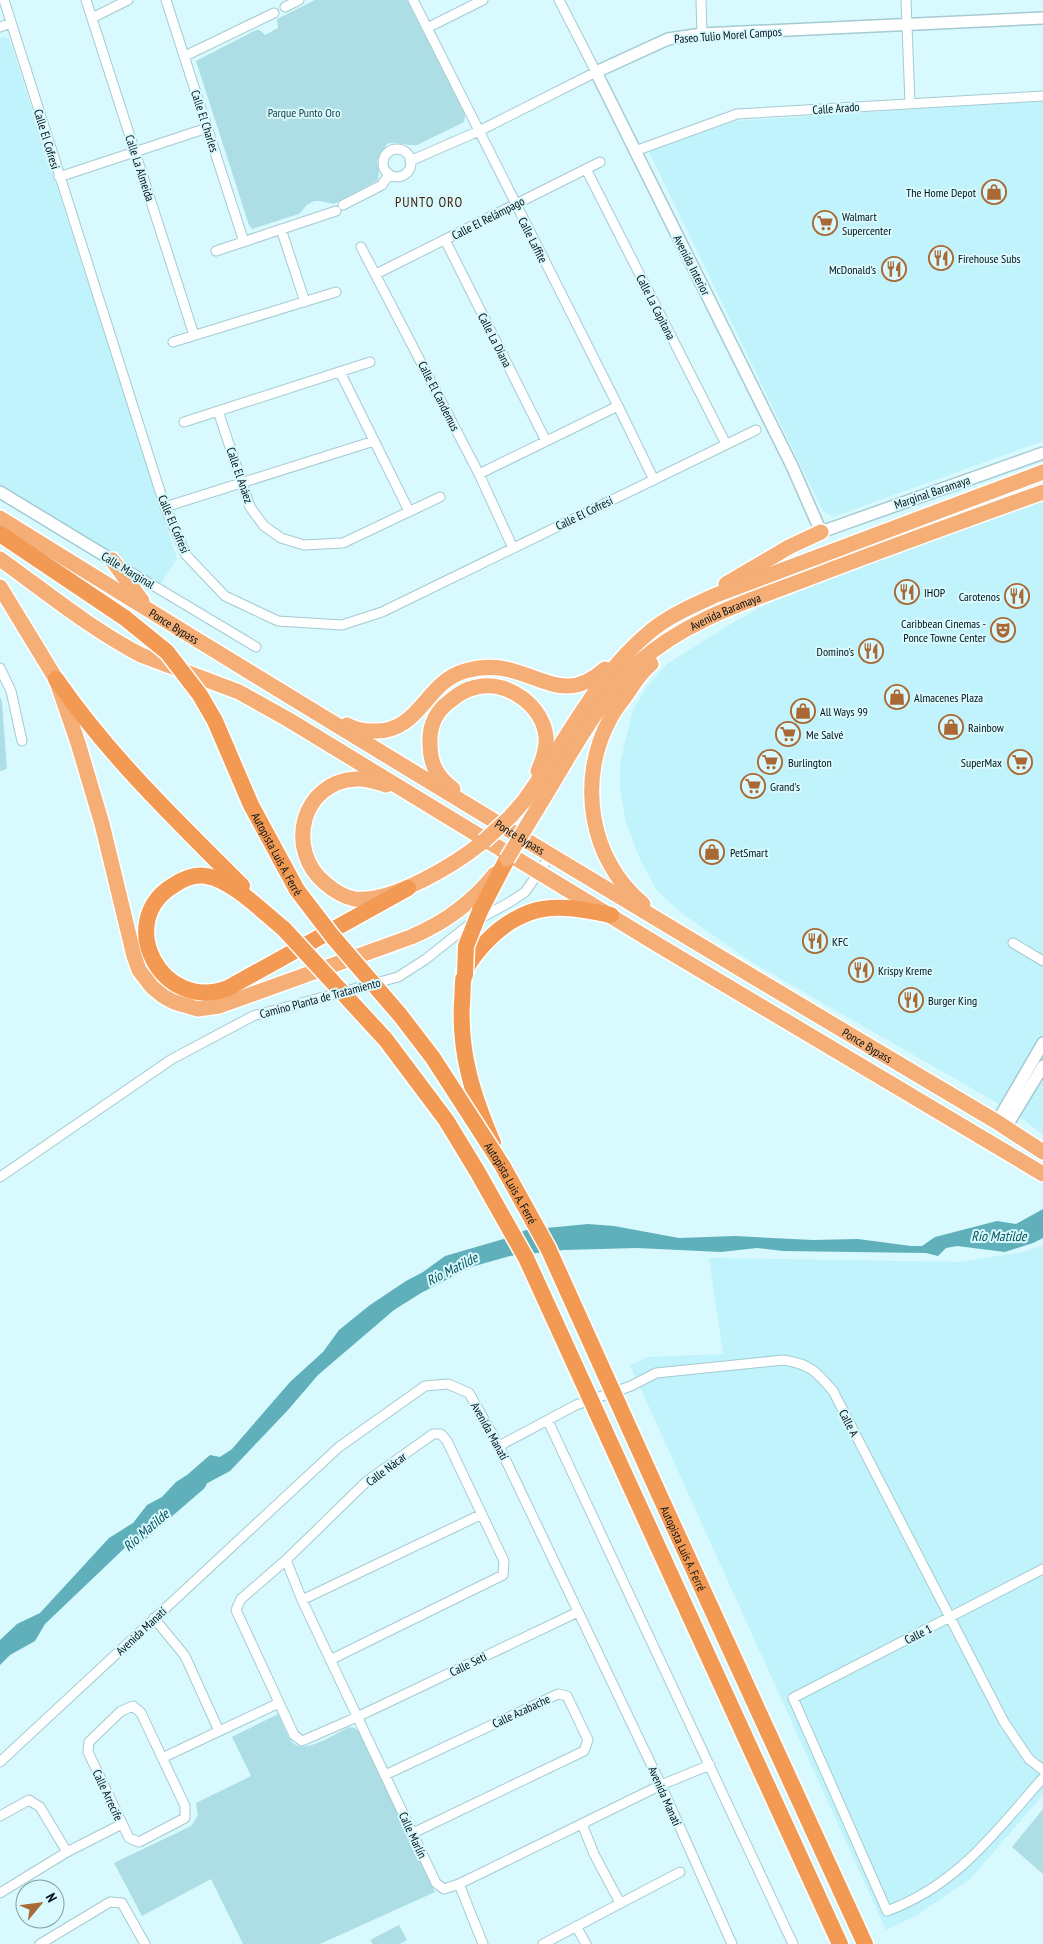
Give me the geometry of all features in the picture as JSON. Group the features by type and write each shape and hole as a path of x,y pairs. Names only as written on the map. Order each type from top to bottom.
{"highway":[{"name":"Avenida Baramaya","path":"0,586 56,679 102,824 139,970 152,987 163,996 185,1006 198,1009 210,1008 234,1002 411,937 461,908 481,890 507,860 530,801 585,706 606,677 641,640 665,621 694,604 1043,472"},
{"name":"Avenida Baramaya","path":"411,794 357,779 339,782 320,795 312,803 307,813 302,833 305,856 309,866 316,875 345,897 368,899 408,888 464,855 530,801 614,688 638,663 669,638 712,615 900,543 1043,492"},
{"name":"Ponce Bypass","path":"0,518 301,703 324,710 344,726 476,810 659,921 1002,1124 1043,1152"},
{"path":"694,604 788,547 821,532"},
{"name":"Autopista Luis A. Ferré","path":"0,534 125,618 167,652 200,695 215,721 251,805 297,890 333,937 400,1015 433,1058 502,1165 548,1248 865,1944"},
{"name":"Ponce Bypass","path":"0,559 93,626 129,649 239,692 289,720 539,873 612,915 660,946 1043,1174"},
{"path":"112,560 137,597 153,613"},
{"path":"659,921 649,909 633,896 607,859 597,834 591,793 596,756 609,720 645,669 657,658 669,638"},
{"path":"344,726 371,731 392,729 412,717 439,686 451,677 478,668 495,667 549,683 568,686 578,685 594,678 628,648 641,640"},
{"name":"Autopista Luis A. Ferré","path":"56,679 92,729 121,763 284,929 386,1040 446,1120 478,1171 530,1266 840,1944"},
{"path":"476,810 464,797 440,778 432,764 429,734 432,722 439,711 456,696 472,688 490,686 512,691 524,698 539,716 546,737 546,747 543,759 530,785 530,801"},
{"path":"502,1165 477,1105 470,1080 463,1046 461,1015 466,946 474,924 507,860"},
{"path":"284,929 236,890 206,876 193,876 181,880 158,898 150,911 146,940 150,954 166,979 200,994 212,993 228,988 408,888"},
{"path":"464,975 474,956 494,934 517,918 544,909 572,908 612,915"}],"street":[{"name":"Calle El Cofresí","path":"4,0 165,507 186,555 225,596 278,621 342,625 358,620 382,612 756,430"},
{"name":"Calle La Almeida","path":"86,0 194,335"},
{"path":"92,18 128,0"},
{"name":"Calle El Charles","path":"166,0 244,242"},
{"path":"285,7 299,0"},
{"name":"Calle Laffite","path":"413,0 654,480"},
{"path":"427,28 483,0"},
{"name":"Avenida Interior","path":"559,0 792,466 821,532"},
{"path":"701,0 702,34"},
{"path":"906,0 910,102"},
{"path":"185,56 274,13"},
{"name":"Paseo Tulio Morel Campos","path":"216,251 340,208 382,185 389,174 396,177 406,174 410,169 410,161 479,131 596,72 668,39 702,34 1043,18"},
{"path":"0,27 12,22"},
{"name":"Calle Arado","path":"635,151 737,114 910,102 1043,96"},
{"path":"59,177 207,128"},
{"path":"389,174 384,168 383,162 388,153 398,149 407,154 410,161"},
{"name":"Calle El Relámpago","path":"376,274 600,162"},
{"name":"Calle La Capitana","path":"586,169 726,444"},
{"path":"281,229 305,302"},
{"name":"Calle La Diana","path":"445,240 546,440"},
{"name":"Calle El Candemus","path":"361,247 479,474 513,548"},
{"path":"173,342 336,292"},
{"path":"184,422 370,362"},
{"path":"340,372 410,511"},
{"path":"479,474 618,406"},
{"name":"Calle El Anáez","path":"218,411 250,507 264,526 281,538 304,545 343,543 440,497"},
{"path":"165,507 374,441"},
{"name":"Marginal Baramaya","path":"821,532 1043,454"},
{"name":"Calle Marginal","path":"0,492 256,647"},
{"path":"0,668 11,691 22,740"},
{"name":"Camino Planta de Tratamiento","path":"0,1177 172,1059 253,1016 398,978 426,959 470,924 525,892 551,855"},
{"path":"1013,943 1043,961"},
{"path":"1002,1124 1043,1043"},
{"path":"1002,1124 1043,1066"},
{"name":"Calle A","path":"499,1446 576,1405 631,1386 656,1373 783,1360 800,1362 816,1370 833,1391 1014,1739 1029,1759 1043,1770"},
{"name":"Avenida Manatí","path":"0,1762 339,1447 425,1386 448,1384 469,1393 499,1446 661,1785 732,1944"},
{"path":"548,1421 793,1944"},
{"name":"Calle Nácar","path":"330,1660 503,1575 504,1561 447,1441 440,1434 433,1434 367,1481 286,1560 241,1599 236,1610 294,1735 302,1741 357,1717"},
{"path":"302,1600 482,1514"},
{"name":"Calle Marlín","path":"286,1560 302,1600 436,1883 444,1889 459,1884 661,1785 710,1765"},
{"name":"Calle 1","path":"1043,1569 793,1698 887,1910 940,1884 972,1858 1043,1778"},
{"name":"Calle Seti","path":"357,1717 578,1612"},
{"path":"154,1618 185,1656 219,1731"},
{"name":"Calle Azabache","path":"385,1775 558,1694 567,1696 576,1712 588,1740 584,1751 413,1833"},
{"path":"162,1758 279,1703"},
{"name":"Calle Arrecife","path":"133,1706 141,1713 162,1758 186,1806 186,1818 139,1842 129,1838 122,1824 88,1752 89,1742 121,1711 133,1706"},
{"path":"0,1816 29,1800 40,1807 67,1852"},
{"path":"0,1893 67,1852 122,1824"},
{"path":"582,1824 594,1854 620,1903"},
{"path":"543,1944 556,1941 576,1926 620,1903 657,1879 680,1872"},
{"path":"459,1884 483,1944"},
{"path":"40,1944 110,1902 122,1903 145,1944"},
{"path":"576,1926 586,1944"}],"shaded area":[{"path":"0,38 9,38 177,559 160,585 0,485"},
{"path":"1043,101 1043,441 833,517 823,511 649,152 735,121"},
{"path":"1043,501 1043,1135 1018,1115 750,961 680,912 656,889 639,857 626,822 620,790 620,765 632,712 645,689 667,664 726,627 759,608 848,570"},
{"path":"1043,1245 1043,1795 970,1879 917,1915 886,1930 630,1365 648,1357 723,1354 709,1258 961,1262 1023,1252"}],"green space":[{"name":"Parque Punto Oro","path":"315,0 407,0 465,115 464,122 417,145 387,144 377,160 378,180 334,204 314,201 307,205 299,214 252,229 249,225 196,61 256,30 260,30 265,35 278,28 277,19"},
{"path":"0,696 7,769 0,771"},
{"path":"278,1714 290,1739 297,1746 312,1745 349,1727 355,1728 359,1732 435,1892 320,1944 243,1944 211,1879 142,1916 114,1863 191,1826 198,1815 196,1803 251,1776 232,1737"},
{"path":"1043,1809 1043,1874 1012,1847"},
{"path":"399,1925 407,1940 400,1944 373,1944 370,1940"}],"water":[{"name":"Río Matilde","path":"1043,1209 1043,1238 1005,1252 957,1246 946,1248 938,1256 926,1253 783,1251 757,1248 721,1252 637,1248 564,1250 510,1256 471,1267 421,1293 394,1310 318,1375 288,1410 230,1471 174,1501 45,1624 35,1641 10,1655 0,1665 0,1640 17,1624 40,1613 109,1538 133,1523 147,1505 162,1497 176,1482 210,1455 220,1457 232,1449 290,1382 323,1352 339,1330 370,1305 445,1256 507,1238 526,1230 588,1224 614,1226 679,1238 735,1236 813,1240 858,1239 922,1246 935,1237 997,1221 1016,1224"}],"waterway":[{"name":"Río Matilde","path":"140,1534 199,1483"}],"place":[{"name":"The Home Depot","path":"994,192"},
{"name":"Walmart Supercenter","path":"825,223"},
{"name":"Firehouse Subs","path":"941,258"},
{"name":"McDonald's","path":"894,269"},
{"name":"IHOP","path":"907,592"},
{"name":"Carotenos","path":"1017,596"},
{"name":"Caribbean Cinemas - Ponce Towne Center","path":"1003,630"},
{"name":"Domino's","path":"871,651"},
{"name":"Almacenes Plaza","path":"897,697"},
{"name":"All Ways 99","path":"803,711"},
{"name":"Rainbow","path":"951,727"},
{"name":"Me Salvé","path":"788,734"},
{"name":"Burlington","path":"770,762"},
{"name":"SuperMax","path":"1020,762"},
{"name":"Grand's","path":"753,786"},
{"name":"PetSmart","path":"712,852"},
{"name":"KFC","path":"815,941"},
{"name":"Krispy Kreme","path":"861,970"},
{"name":"Burger King","path":"911,1000"}],"district":[{"name":"PUNTO ORO","path":"429,202"}]}
